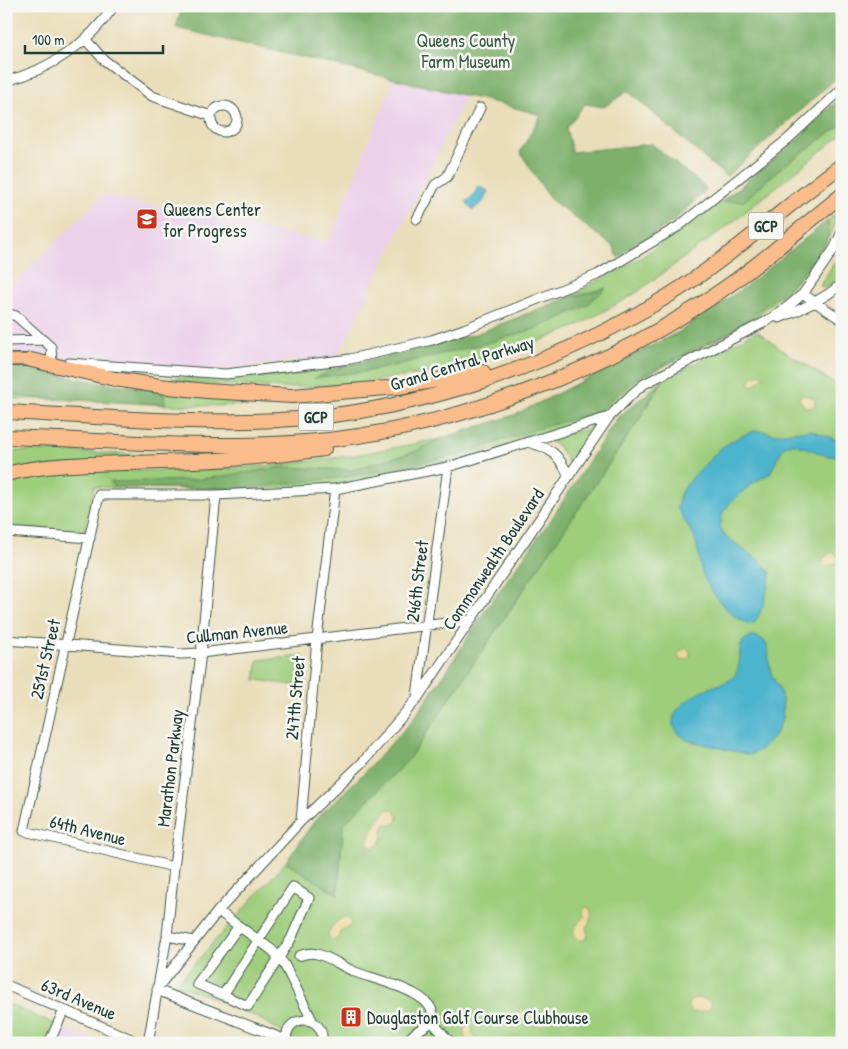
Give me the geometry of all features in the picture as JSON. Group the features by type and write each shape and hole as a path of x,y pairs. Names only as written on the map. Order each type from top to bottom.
{"highway":[{"name":"Grand Central Parkway","path":"6,412 238,421 312,418 376,408 439,394 563,351 622,322 720,262 842,165"},
{"name":"GCP","path":"6,437 177,445 242,445 306,442 370,434 434,420 498,401 558,379 618,351 676,319 732,284 842,195"},
{"path":"31,360 115,379 160,386 216,392 292,396 389,388 449,379 563,351"},
{"path":"6,474 64,466 223,461 277,456 331,448 386,435 434,420"}],"main road":[{"path":"6,360 31,360"}],"street":[{"path":"6,81 49,64 86,40 104,21 114,6"},
{"path":"86,40 104,60 152,96 211,116"},
{"path":"31,360 131,369 226,374 350,358 432,340 597,275 679,226 788,139 842,89"},
{"path":"417,219 435,185 447,177 480,108"},
{"name":"Commonwealth Boulevard","path":"158,988 218,911 301,821 362,763 417,699 610,417 644,384 767,321 803,294 834,248 842,232"},
{"path":"767,321 794,312 815,302 838,287"},
{"path":"803,294 842,320"},
{"path":"6,313 16,316 51,347 52,362"},
{"path":"6,341 43,340"},
{"path":"216,495 335,489 448,467 610,417"},
{"path":"527,442 554,452 569,476"},
{"name":"246th Street","path":"417,699 448,467"},
{"name":"247th Street","path":"301,821 316,640 335,489"},
{"name":"251st Street","path":"24,831 99,495 216,495"},
{"name":"Marathon Parkway","path":"148,1043 167,936 201,654 216,495"},
{"path":"6,532 90,538"},
{"name":"Cullman Avenue","path":"6,640 201,654 471,620"},
{"name":"64th Avenue","path":"24,831 174,867"},
{"path":"222,996 293,887 309,898 292,939 248,1006 222,996 196,984 239,926"},
{"path":"218,911 259,940 284,964 313,1022 321,1031 322,1043"},
{"path":"167,936 194,941"},
{"path":"298,956 308,953 317,954 357,973 395,985 413,993 426,1002 433,1009 434,1016 432,1022 416,1032 405,1043"},
{"name":"63rd Avenue","path":"6,985 140,1043"},
{"path":"158,988 287,1041 288,1029 297,1021 313,1022"},
{"path":"49,1043 64,1010"},
{"path":"432,1022 450,1042"}],"shaded area":[{"name":"Queens Center for Progress","path":"394,80 466,96 337,357 215,370 6,368 6,291 103,195 328,242"},
{"path":"57,1025 103,1043 49,1043"}],"green space":[{"name":"Queens County Farm Museum","path":"182,6 842,6 842,73 726,177 628,91 604,107 585,104 566,128 572,152 652,144 707,189 675,220 618,258 614,247 550,199 520,152 541,115 176,28"},
{"path":"842,96 842,134 734,221 633,295 577,326 515,351 512,348 456,369 359,383 285,388 172,382 172,378 243,378 300,374 389,356 476,334 564,299 639,259 710,211 791,145"},
{"path":"842,96 842,125 782,167 744,201 722,202 791,145"},
{"path":"837,213 839,214 819,254 806,271 773,303 736,329 648,375 599,416 444,464 336,484 243,490 94,487 83,532 6,527 6,480 12,478 95,471 207,470 279,465 350,456 440,439 515,415 679,332 749,285"},
{"path":"828,220 829,233 822,250 791,286 732,331 635,379 597,412 540,428 463,454 355,476 248,488 117,488 110,482 195,480 284,467 352,470 416,451 440,439 515,415 679,332 749,284"},
{"path":"841,252 838,264 842,266 842,276 824,288 821,287 821,284"},
{"path":"606,288 586,306 538,328 491,342 376,370 314,378 343,366 476,334 564,299"},
{"path":"757,331 784,351 842,388 842,1043 292,1043 284,1034 256,1017 176,984 286,862 338,895 343,825 408,760 638,421 663,380"},
{"path":"6,368 21,368 107,384 287,400 246,405 216,406 6,399"},
{"path":"6,368 21,368 107,384 157,389 164,394 165,404 36,398 6,393"},
{"path":"663,380 638,421 408,760 343,825 338,895 286,862 315,820 364,773 412,721 486,609 552,518 617,418"},
{"path":"592,428 596,430 595,433 572,463 569,464 559,447 548,440 550,438"},
{"path":"6,451 141,455 141,459 6,470"},
{"path":"303,656 300,686 255,680 258,660"},
{"path":"6,1003 57,1025 49,1043 6,1043"}],"sand":[{"path":"761,374 765,376 754,386 749,384 752,377"},
{"path":"802,395 815,399 815,404 811,408 804,406 799,399"},
{"path":"830,553 834,553 839,558 837,563 825,567 822,565 823,559"},
{"path":"686,648 690,651 690,656 686,660 680,659 677,654"},
{"path":"393,809 398,816 397,822 392,825 386,824 382,829 383,838 377,847 370,847 368,839 372,831 386,810"},
{"path":"587,907 591,916 586,928 588,935 585,940 579,940 573,932 584,917 583,909"},
{"path":"343,917 349,919 351,925 342,930 337,939 332,940 328,935 329,932"},
{"path":"695,998 705,999 712,1004 711,1007 704,1011 692,1012 688,1007 688,1003"},
{"path":"522,1009 543,1015 546,1021 542,1026 535,1025 531,1020 521,1020 517,1014"},
{"path":"470,1025 473,1029 472,1034 478,1043 467,1043 464,1028"}],"water":[{"path":"478,186 488,191 483,202 473,210 466,202 474,195"},
{"path":"811,430 842,442 842,456 828,456 795,444 784,446 770,473 752,484 731,502 723,512 720,527 726,537 760,561 771,573 765,600 757,619 753,624 745,622 737,618 721,603 708,585 701,569 697,545 677,508 680,494 690,480 721,448 743,435 755,431 773,434"},
{"path":"754,636 766,643 771,674 779,688 783,705 781,723 777,731 766,745 750,755 687,740 679,734 673,725 677,710 700,692 730,680 738,668 742,642"}],"place":[{"name":"Queens Center for Progress","path":"147,219"},
{"name":"Douglaston Golf Course Clubhouse","path":"351,1017"}]}
